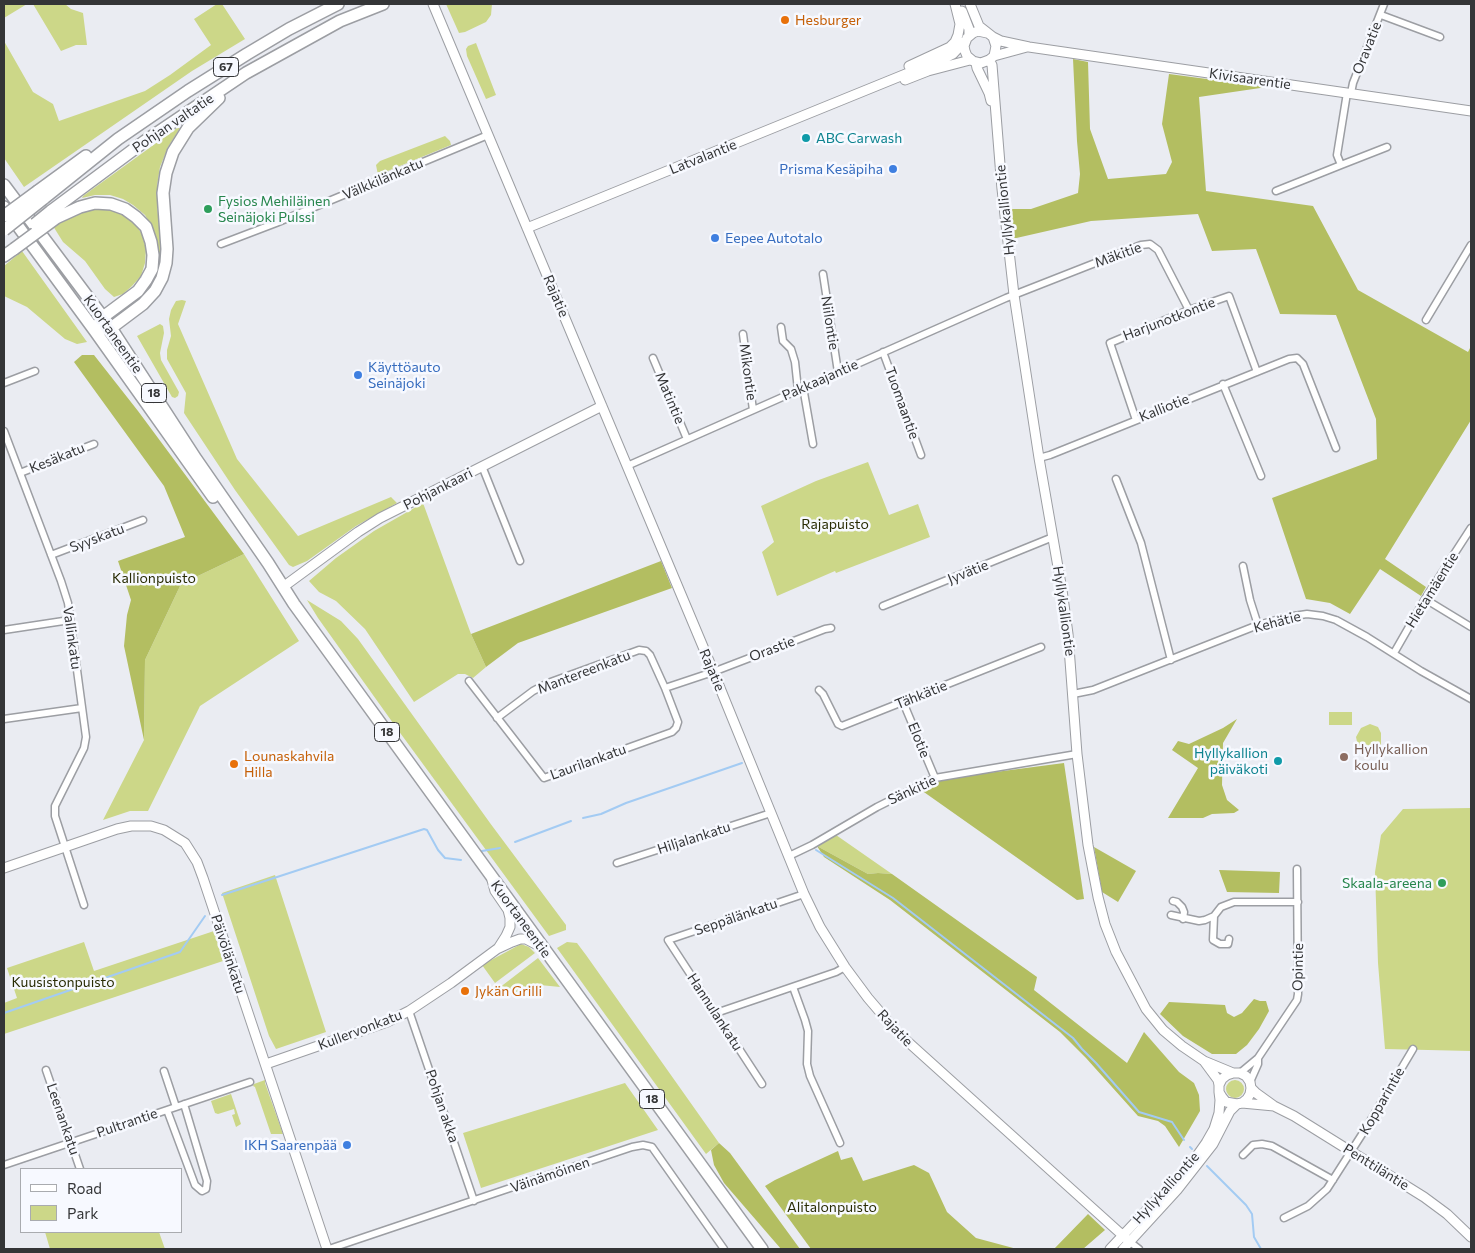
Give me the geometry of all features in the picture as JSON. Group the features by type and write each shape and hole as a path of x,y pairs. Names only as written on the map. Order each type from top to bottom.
{"highway":[{"name":"Pohjan valtatie","path":"4,230 40,195 118,139 247,54 289,29 338,4"},
{"name":"Pohjan valtatie","path":"4,256 9,248 145,141 246,73 340,22 383,4"},
{"path":"95,331 111,328 143,304 155,291 162,278 166,263 167,249 163,193 166,172 173,152 188,128 246,73"},
{"name":"Kuortaneentie","path":"4,185 111,328 196,459 283,587 542,948 762,1249"},
{"path":"4,216 40,195"},
{"path":"54,214 95,203 111,204 125,209 136,217 146,228 151,242 153,254 152,269 146,280 138,291 103,317 95,331"},
{"name":"Kuortaneentie","path":"4,208 95,331 263,567 283,587"}],"street":[{"name":"Rajatie","path":"433,4 804,894 820,927 845,968 897,1032 1130,1242"},
{"path":"891,79 906,68 950,47 955,42 960,24 955,4"},
{"path":"960,4 969,29 965,51 973,61 985,62 992,58 996,46 990,35 980,26 975,18 970,4"},
{"name":"Oravatie","path":"1341,166 1337,155 1349,93 1384,4"},
{"path":"1380,15 1440,37"},
{"path":"967,39 978,31 990,35"},
{"name":"Kivisaarentie","path":"990,35 1001,40 1029,47 1471,110"},
{"name":"Latvalantie","path":"527,228 946,58 967,39"},
{"name":"Kivisaarentie","path":"992,58 1029,47"},
{"name":"Hyllykalliontie","path":"992,58 1003,197 1014,295 1068,634 1077,754 1088,846 1098,897 1105,924 1116,952 1146,1009 1163,1030 1182,1046 1204,1061 1236,1073"},
{"name":"Latvalantie","path":"878,86 892,84 928,72 973,61"},
{"name":"Hyllykalliontie","path":"973,61 989,93 997,126"},
{"name":"Välkkilänkatu","path":"221,244 276,224 488,134"},
{"path":"1276,191 1386,147"},
{"name":"Mäkitie","path":"1014,295 1140,245 1150,244 1158,250 1189,310"},
{"path":"1426,320 1471,245"},
{"name":"Niilontie","path":"823,274 838,372"},
{"name":"Pakkaajantie","path":"627,466 1014,295"},
{"name":"Harjunotkontie","path":"1136,420 1110,343 1189,310 1229,296 1257,372"},
{"path":"780,327 783,341 791,349 795,362 813,444"},
{"name":"Mikontie","path":"743,334 753,410"},
{"name":"Tuomaantie","path":"883,352 921,455"},
{"name":"Matintie","path":"654,358 687,439"},
{"name":"Kalliotie","path":"1039,458 1223,384 1289,359 1298,358 1336,448"},
{"path":"4,383 36,371"},
{"path":"1223,384 1261,476"},
{"name":"Pohjankaari","path":"283,587 358,532 409,502 602,406"},
{"name":"Vallinkatu","path":"4,431 68,603 86,737 84,748 55,806 55,816 84,905"},
{"name":"Kesäkatu","path":"20,473 94,444"},
{"path":"482,466 520,561"},
{"path":"1116,479 1141,543 1171,660"},
{"name":"Syyskatu","path":"51,556 142,520"},
{"name":"Hietamäentie","path":"1394,653 1425,599 1471,528"},
{"name":"Jyvätie","path":"883,606 1053,537"},
{"path":"1243,566 1250,600 1258,625"},
{"path":"1425,599 1471,627"},
{"name":"Kehätie","path":"1073,694 1093,690 1258,625 1307,614 1336,620 1471,699"},
{"path":"4,630 70,620"},
{"name":"Orastie","path":"713,672 825,628 831,628"},
{"name":"Tähkätie","path":"819,690 823,694 838,724 842,726 1041,647"},
{"name":"Mantereenkatu","path":"497,718 533,691 548,683 639,650 646,651 650,655 664,688"},
{"path":"664,688 713,672"},
{"name":"Laurilankatu","path":"469,682 544,778 672,732 678,722 664,688"},
{"name":"Elotie","path":"903,702 935,778"},
{"path":"4,719 82,708"},
{"name":"Sänkitie","path":"789,856 812,845 877,807 935,778 1077,754"},
{"name":"Hiljalankatu","path":"617,864 771,813"},
{"name":"Päivölänkatu","path":"4,868 118,829 137,826 151,826 164,830 185,843 200,870 328,1249"},
{"name":"Opintie","path":"1236,1073 1258,1058 1297,1000 1297,869"},
{"name":"Kullervonkatu","path":"491,877 494,891 508,910 510,918 510,927 497,949"},
{"name":"Seppälänkatu","path":"668,940 804,894"},
{"path":"1173,901 1182,906 1184,912 1183,919"},
{"path":"1171,916 1198,921 1214,916 1221,908 1234,902 1298,902"},
{"path":"1214,916 1212,940 1220,944 1228,944 1229,939"},
{"name":"Kullervonkatu","path":"266,1064 387,1022 409,1011 497,949 520,938 533,942 542,948"},
{"name":"Hannulankatu","path":"668,940 762,1084"},
{"path":"716,1013 845,968"},
{"path":"793,987 806,1020 808,1032 807,1064 810,1076 840,1142"},
{"name":"Pohjan akka","path":"409,1011 474,1201"},
{"name":"Kopparintie","path":"1284,1218 1308,1206 1327,1189 1413,1049"},
{"path":"1250,1085 1246,1076 1236,1073 1227,1075 1222,1079 1219,1089 1226,1102 1240,1104 1247,1099 1250,1094 1250,1085 1258,1058"},
{"name":"Hyllykalliontie","path":"1110,1249 1194,1160 1214,1129 1219,1112 1218,1080 1204,1061"},
{"name":"Leenankatu","path":"46,1070 80,1168"},
{"path":"164,1071 176,1107"},
{"name":"Pultrantie","path":"4,1165 250,1082"},
{"name":"Penttiläntie","path":"1250,1085 1256,1093 1274,1106 1294,1116 1424,1197 1447,1214 1471,1237"},
{"path":"167,1110 195,1185 202,1191 206,1189 207,1181 184,1104"},
{"name":"Hyllykalliontie","path":"1123,1249 1177,1190 1213,1144 1230,1111 1240,1104"},
{"name":"Penttiläntie","path":"1240,1104 1274,1106"},
{"name":"Väinämöinen","path":"328,1249 632,1147 644,1145 652,1147 724,1249"},
{"path":"1243,1156 1253,1145 1272,1146 1333,1180"},
{"path":"1130,1242 1138,1249"}],"green space":[{"path":"4,4 27,4 4,18"},
{"path":"33,4 65,4 71,9 83,13 87,45 76,45 61,51"},
{"path":"217,4 222,4 245,39 192,71 24,187 4,158 4,41 33,92 53,104 59,121 145,91 211,45 194,19"},
{"path":"446,4 492,4 491,15 486,22 459,33"},
{"path":"476,43 496,95 486,99 467,56 466,49 468,46"},
{"path":"1073,59 1088,62 1090,129 1108,179 1166,174 1172,162 1162,124 1169,74 1267,87 1199,97 1206,191 1313,206 1358,290 1468,352 1471,346 1471,420 1385,559 1426,587 1421,596 1380,569 1350,614 1330,603 1306,599 1272,498 1377,459 1376,419 1336,315 1280,314 1256,249 1212,251 1198,214 1091,221 1012,239 1009,209 1031,209 1078,193 1080,174"},
{"path":"177,128 180,128 168,147 160,167 157,186 161,246 160,262 157,262 157,245 153,229 145,215 123,199 110,195 95,195 82,198"},
{"path":"445,136 451,145 378,175 376,165 380,161"},
{"path":"90,209 106,209 121,213 134,222 142,234 146,249 145,263 141,276 123,294 114,297 105,289 85,261 63,242 53,226"},
{"path":"22,251 87,342 77,344 65,339 27,307 4,296 4,266"},
{"path":"176,301 186,301 178,324 237,459 298,536 391,497 397,503 356,526 307,561 293,567 289,565 235,490 184,413 186,393 167,359 167,350 171,336 169,319 171,310"},
{"path":"160,324 163,326 164,333 160,353 161,360 179,392 175,398 172,397 137,336"},
{"name":"Kallionpuisto","path":"82,355 94,355 244,554 181,584 145,660 144,740 124,646 127,615 131,600 118,561 185,537 164,486 74,362"},
{"name":"Rajapuisto","path":"868,462 889,515 918,504 930,537 836,573 835,571 777,596 762,552 774,542 761,506 816,481"},
{"path":"423,503 471,634 486,667 473,678 465,674 458,674 414,702 365,629 336,601 319,592 309,581 336,558 374,531"},
{"path":"244,554 299,641 200,706 148,811 130,811 103,820 144,740 145,660 181,584"},
{"path":"661,561 672,588 518,643 486,667 471,634"},
{"path":"307,600 341,621 358,639 566,925 566,930 549,936 398,730"},
{"path":"1329,712 1352,712 1352,725 1329,725"},
{"path":"1237,719 1223,743 1222,785 1227,800 1239,810 1234,813 1212,814 1203,818 1168,818 1198,768 1172,750 1178,741 1189,744 1223,728"},
{"path":"1370,724 1378,727 1381,733 1381,750 1359,751 1356,737 1361,728"},
{"path":"1064,763 1084,899 1077,900 921,790 942,780"},
{"path":"1471,808 1471,1051 1385,1049 1378,963 1375,872 1381,835 1403,809"},
{"path":"836,835 892,874 868,874 817,846"},
{"path":"817,846 868,874 892,874 1037,977 1034,990 1127,1063 1144,1032 1179,1072 1194,1083 1199,1095 1200,1111 1179,1147 1165,1126 1158,1121 1138,1116 1060,1032 890,900 824,857"},
{"path":"1094,847 1136,871 1118,902 1102,892"},
{"path":"1219,870 1280,872 1279,893 1227,892"},
{"path":"275,875 326,1032 276,1049 269,1036 222,893"},
{"name":"Kuusistonpuisto","path":"214,931 223,961 4,1034 4,1003 17,998 7,968 84,942 94,971"},
{"path":"567,942 577,943 719,1143 706,1154 557,948"},
{"path":"521,944 529,947 535,953 495,983 482,965"},
{"path":"538,958 560,987 540,985 504,996 499,988"},
{"path":"1254,999 1266,1001 1269,1011 1247,1045 1236,1054 1212,1054 1183,1036 1160,1014 1169,1002 1225,1005 1227,1013 1234,1017 1242,1013"},
{"path":"265,1080 283,1134 271,1134 255,1087 253,1086"},
{"path":"1231,1080 1239,1080 1244,1085 1242,1096 1231,1098 1226,1093 1226,1085"},
{"path":"625,1083 658,1130 481,1188 463,1133"},
{"path":"231,1094 241,1124 236,1127 232,1115 235,1114 234,1109 218,1114 215,1113 211,1101"},
{"path":"719,1143 730,1153 800,1249 781,1249 724,1183 714,1165 711,1150"},
{"name":"Alitalonpuisto","path":"838,1151 841,1160 852,1157 863,1181 914,1165 929,1173 947,1212 976,1238 1017,1249 811,1249 765,1186"},
{"path":"1088,1214 1105,1230 1083,1249 1054,1249"},
{"path":"45,1233 159,1233 165,1249 50,1249"}],"waterway":[{"path":"583,818 601,814 626,803 742,763"},
{"path":"515,842 571,821"},
{"path":"222,895 424,829 427,830 438,850 445,858 461,860"},
{"path":"482,851 500,848"},
{"path":"816,850 893,898 1073,1038 1139,1112 1172,1122 1184,1140"},
{"path":"4,1013 180,952 205,916"},
{"path":"1207,1166 1246,1205 1252,1214 1254,1237 1261,1249"}],"place":[{"name":"Hesburger","path":"785,20"},
{"name":"ABC Carwash","path":"806,138"},
{"name":"Prisma Kesäpiha","path":"893,169"},
{"name":"Fysios Mehiläinen Seinäjoki Pulssi","path":"208,209"},
{"name":"Eepee Autotalo","path":"715,238"},
{"name":"Käyttöauto Seinäjoki","path":"358,375"},
{"name":"Hyllykallion koulu","path":"1344,757"},
{"name":"Hyllykallion päiväkoti","path":"1278,761"},
{"name":"Lounaskahvila Hilla","path":"234,764"},
{"name":"Skaala-areena","path":"1442,883"},
{"name":"Jykän Grilli","path":"465,991"},
{"name":"IKH Saarenpää","path":"347,1145"}]}
